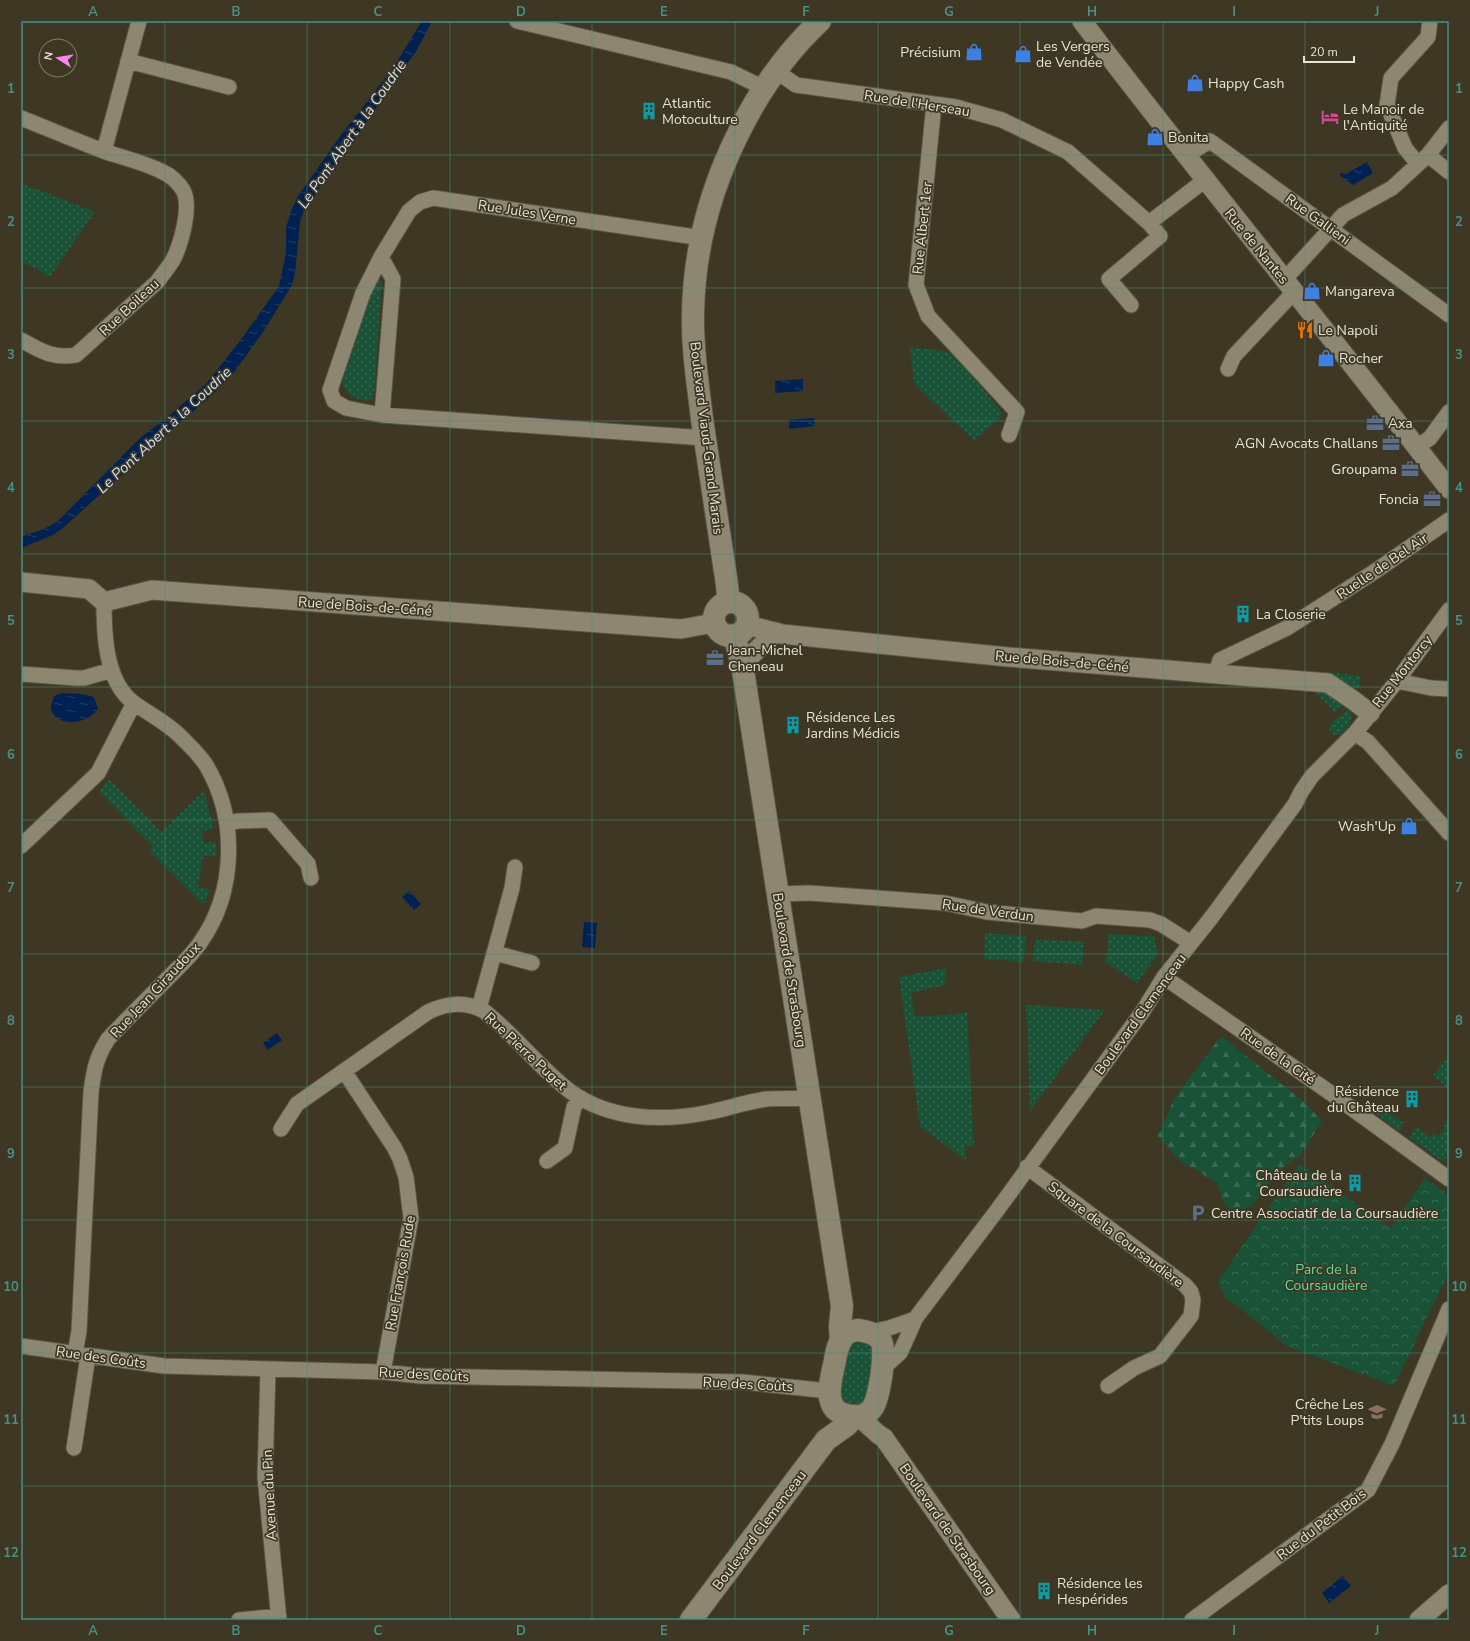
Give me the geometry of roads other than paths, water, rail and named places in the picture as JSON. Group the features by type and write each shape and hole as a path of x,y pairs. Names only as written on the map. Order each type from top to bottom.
{"main road":[{"name":"Boulevard Viaud-Grand Marais","path":"728,602 726,578 697,376 693,314 696,278 702,238 710,203 729,152 747,115 785,59 820,21"},
{"path":"728,602 734,602 744,608 748,619 740,630 724,634 719,632 714,623 715,611 723,603 728,602"},
{"name":"Boulevard de Strasbourg","path":"740,630 742,664 842,1306 840,1326 841,1341"},
{"path":"842,1306 867,1331 881,1341 884,1348 882,1369 873,1406 869,1412 856,1416 840,1412 830,1397 836,1356 841,1341 845,1335 851,1331 867,1331"},
{"name":"Boulevard Clemenceau","path":"826,1440 830,1397"},
{"name":"Boulevard Clemenceau","path":"691,1620 826,1440 847,1425 856,1416"}],"street":[{"path":"104,151 139,21"},
{"name":"Rue de l'Herseau","path":"516,21 770,80 796,85 956,107 1002,120 1068,152 1149,223 1160,236 1110,279 1131,305"},
{"name":"Rue de Nantes","path":"1082,21 1185,156 1449,489"},
{"path":"1430,21 1428,37 1391,78 1387,106 1405,148 1423,160 1449,172"},
{"path":"128,61 229,87"},
{"name":"Rue Albert 1er","path":"934,104 916,285 928,316 1017,412 1009,435"},
{"name":"Rue Boileau","path":"21,118 104,151 164,172 177,182 184,190 186,206 185,220 173,259 157,282 76,355 54,356 21,340"},
{"path":"1228,369 1234,356 1342,215 1392,188 1423,160 1449,128"},
{"name":"Rue Gallieni","path":"1185,156 1210,141 1449,315"},
{"path":"1149,223 1205,180"},
{"name":"Rue Jules Verne","path":"702,238 433,198 420,202 409,211 381,257 363,293 330,390 334,401 346,408 382,415 705,438"},
{"path":"381,257 393,279 382,415"},
{"path":"1417,447 1430,438 1449,412"},
{"name":"Ruelle de Bel Air","path":"1216,673 1220,660 1287,628 1374,572 1449,520"},
{"path":"21,582 89,589 104,602"},
{"name":"Rue de Bois-de-Céné","path":"104,602 152,590 681,629 714,623"},
{"name":"Rue Jean Giraudoux","path":"74,1448 82,1355 79,1331 91,1092 94,1068 99,1054 108,1039 200,943 213,921 223,894 228,868 227,824 217,789 206,765 195,750 173,728 134,703 123,691 112,670 104,630 104,602"},
{"name":"Rue Montorcy","path":"1370,713 1397,681 1449,610"},
{"name":"Rue de Bois-de-Céné","path":"740,630 776,632 1008,656 1328,683 1370,713"},
{"path":"742,664 776,632"},
{"path":"21,674 84,678 112,670"},
{"path":"1397,681 1449,690"},
{"path":"21,846 98,773 134,703"},
{"name":"Boulevard Clemenceau","path":"882,1369 900,1353 914,1319 998,1209 1027,1167 1143,1011 1164,977 1295,804 1312,776 1355,733 1370,713"},
{"path":"1355,733 1368,742 1449,832"},
{"path":"227,824 238,821 270,820 308,864 311,878"},
{"path":"478,1008 495,953 512,888 515,867"},
{"name":"Rue de Verdun","path":"778,894 810,893 945,903 987,912 1082,921 1096,916 1150,920 1161,924 1191,943"},
{"path":"495,953 532,963"},
{"name":"Rue de la Cité","path":"1164,977 1332,1094 1449,1179"},
{"name":"Rue Pierre Puget","path":"281,1129 297,1104 428,1012 438,1007 458,1004 478,1008 492,1018 559,1082 581,1098 619,1113 635,1116 666,1117 704,1114 767,1099 810,1098"},
{"name":"Rue François Rude","path":"344,1071 394,1146 406,1177 411,1206 409,1234 383,1372"},
{"path":"547,1161 565,1148 574,1107 581,1098"},
{"name":"Square de la Coursaudière","path":"1027,1167 1185,1285 1191,1292 1193,1300 1191,1316 1160,1356 1134,1368 1108,1386"},
{"name":"Rue du Petit Bois","path":"1192,1620 1368,1490 1392,1444 1449,1309"},
{"path":"867,1331 889,1328 914,1319"},
{"name":"Rue des Coûts","path":"21,1346 175,1367 383,1372 421,1376 743,1382 830,1397"},
{"name":"Avenue du Pin","path":"268,1369 265,1477 279,1618"},
{"name":"Boulevard de Strasbourg","path":"876,1398 884,1438"},
{"name":"Boulevard de Strasbourg","path":"856,1416 884,1438 1011,1620"},
{"path":"1419,1620 1449,1594"},
{"path":"239,1620 279,1618"}],"water":[{"name":"Le Pont Abert à la Coudrie","path":"422,21 432,21 417,50 304,210 300,222 295,273 292,285 263,332 232,375 211,396 63,528 53,535 21,548 21,537 44,529 58,521 141,437 164,420 206,384 243,337 279,286 286,253 286,228 291,211 298,196 341,135 393,68"},
{"path":"1367,162 1373,173 1353,185 1341,177 1340,173 1346,174"},
{"path":"803,379 803,391 775,393 775,381"},
{"path":"814,418 815,426 789,429 789,420"},
{"path":"62,693 82,694 94,697 98,709 89,717 79,721 69,722 59,719 52,713 51,707 54,696"},
{"path":"409,891 421,904 414,910 402,897"},
{"path":"584,922 597,923 595,948 582,947"},
{"path":"277,1033 282,1040 268,1050 263,1043"},
{"path":"1343,1576 1351,1586 1329,1603 1322,1593"}],"place":[{"name":"Précisium","path":"974,52"},
{"name":"Les Vergers de Vendée","path":"1023,54"},
{"name":"Happy Cash","path":"1195,83"},
{"name":"Atlantic Motoculture","path":"649,111"},
{"name":"Le Manoir de l'Antiquité","path":"1330,117"},
{"name":"Bonita","path":"1155,137"},
{"name":"Mangareva","path":"1312,291"},
{"name":"Le Napoli","path":"1305,330"},
{"name":"Rocher","path":"1326,358"},
{"name":"Axa","path":"1375,423"},
{"name":"AGN Avocats Challans","path":"1391,443"},
{"name":"Groupama","path":"1410,469"},
{"name":"Foncia","path":"1432,499"},
{"name":"La Closerie","path":"1243,614"},
{"name":"Jean-Michel Cheneau","path":"715,658"},
{"name":"Résidence Les Jardins Médicis","path":"793,725"},
{"name":"Wash'Up","path":"1409,826"},
{"name":"Résidence du Château","path":"1412,1099"},
{"name":"Château de la Coursaudière","path":"1355,1183"},
{"name":"Centre Associatif de la Coursaudière","path":"1198,1213"},
{"name":"Crêche Les P'tits Loups","path":"1377,1412"},
{"name":"Résidence les Hespérides","path":"1044,1591"}],"park label":[{"name":"Parc de la Coursaudière","path":"1326,1278"}]}
